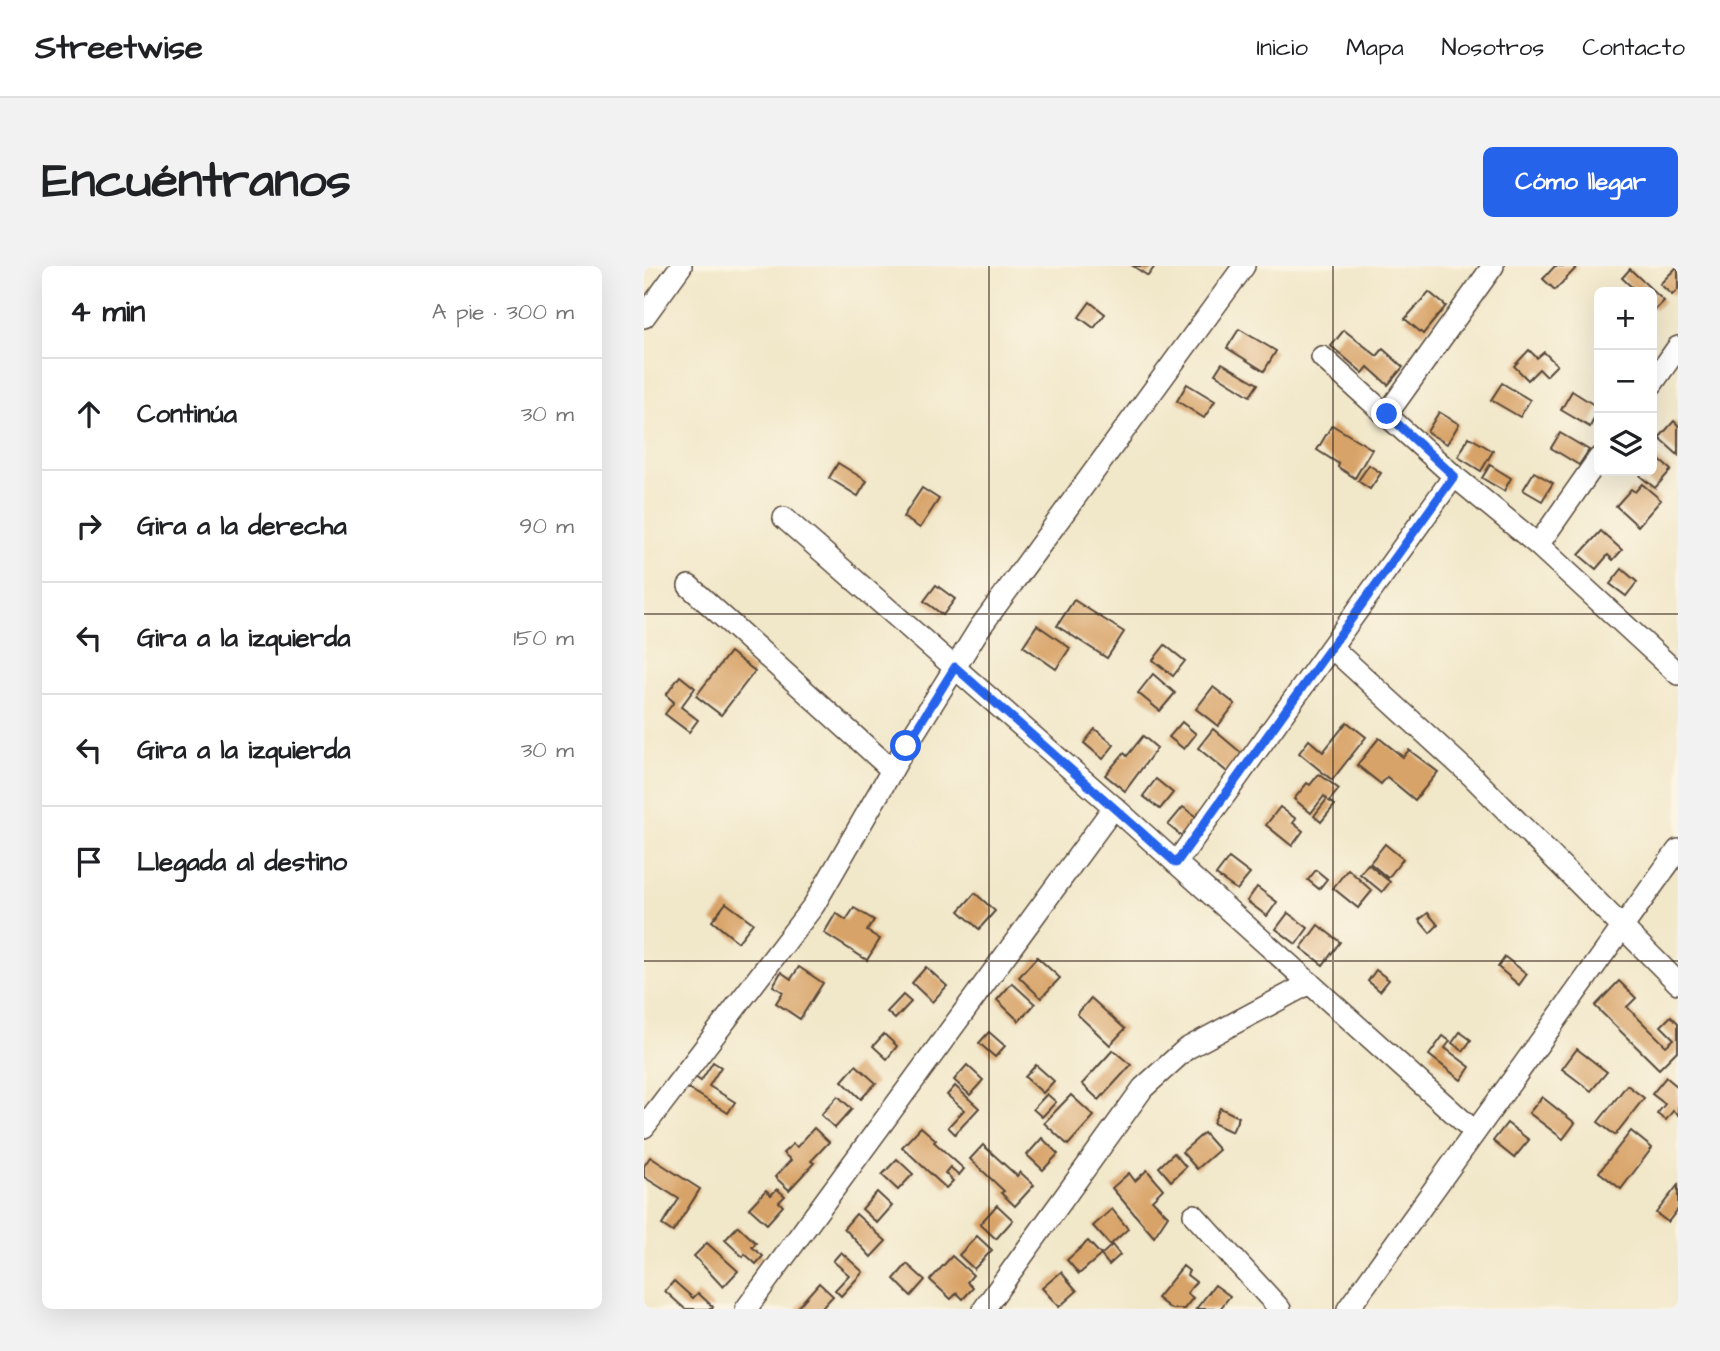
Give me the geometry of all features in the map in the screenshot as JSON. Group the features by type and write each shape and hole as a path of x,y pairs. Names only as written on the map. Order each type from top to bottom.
{"street":[{"path":"644,317 681,266"},
{"path":"644,1127 814,905 978,629 1244,266"},
{"path":"1387,414 1493,266"},
{"path":"1657,378 1676,353"},
{"path":"1322,357 1454,476 1538,545 1678,674"},
{"path":"1538,545 1594,465"},
{"path":"1176,863 1454,476"},
{"path":"784,518 1114,807 1475,1132"},
{"path":"689,586 892,770"},
{"path":"1332,648 1473,776 1678,983"},
{"path":"746,1309 1114,807"},
{"path":"1348,1309 1678,850"},
{"path":"984,1309 1143,1088 1186,1049 1310,983"},
{"path":"1194,1215 1280,1309"}],"building":[{"path":"1133,266 1155,266 1148,276"},
{"path":"1555,266 1578,266 1555,290 1543,279"},
{"path":"1678,266 1678,289 1672,295 1660,284"},
{"path":"1630,269 1649,287 1632,287 1622,278"},
{"path":"1429,292 1446,306 1423,334 1405,319"},
{"path":"1657,294 1664,301 1657,308"},
{"path":"1090,302 1105,314 1094,328 1079,317"},
{"path":"1239,329 1276,351 1264,371 1227,348"},
{"path":"1344,330 1377,356 1383,349 1403,367 1388,385 1368,367 1363,373 1331,346"},
{"path":"1529,350 1537,358 1544,352 1557,365 1546,376 1539,369 1528,380 1514,366"},
{"path":"1222,363 1258,384 1250,396 1215,374"},
{"path":"1502,383 1530,400 1520,417 1491,400"},
{"path":"1187,384 1215,401 1204,418 1177,401"},
{"path":"1572,391 1594,405 1594,419 1590,427 1561,410"},
{"path":"1439,412 1459,424 1447,444 1427,432"},
{"path":"1674,421 1678,425 1678,455 1659,438"},
{"path":"1332,425 1372,449 1355,478 1317,450"},
{"path":"1560,433 1589,450 1579,465 1551,448"},
{"path":"1469,437 1493,451 1481,471 1458,457"},
{"path":"1657,458 1671,470 1655,488 1640,476 1657,476"},
{"path":"838,463 867,481 858,496 829,478"},
{"path":"1369,465 1381,473 1370,489 1358,481"},
{"path":"1490,465 1511,478 1504,491 1482,478"},
{"path":"1534,472 1553,483 1542,501 1523,490"},
{"path":"1642,484 1661,500 1638,526 1616,506 1631,489 1635,492"},
{"path":"922,488 939,499 920,528 903,517"},
{"path":"1601,531 1622,550 1613,560 1608,555 1596,569 1579,555"},
{"path":"1622,569 1637,582 1626,596 1610,584"},
{"path":"936,585 955,599 943,615 924,601"},
{"path":"1074,600 1124,632 1107,658 1057,626"},
{"path":"1037,625 1070,648 1056,669 1023,646"},
{"path":"1165,645 1185,661 1173,676 1153,660"},
{"path":"730,652 755,671 721,715 696,696"},
{"path":"1153,674 1175,693 1160,711 1138,693"},
{"path":"680,676 695,688 681,707 698,720 689,732 665,714 674,702 666,695"},
{"path":"1213,687 1235,704 1218,726 1196,709"},
{"path":"1182,722 1196,734 1184,749 1169,737"},
{"path":"1347,722 1366,737 1332,780 1299,753 1309,740 1323,752"},
{"path":"1095,729 1114,745 1103,759 1084,743"},
{"path":"1213,729 1246,757 1232,776 1198,748"},
{"path":"1143,736 1157,748 1125,791 1105,775 1124,753 1127,756"},
{"path":"1379,738 1403,757 1409,750 1438,772 1415,800 1387,777 1381,784 1357,765"},
{"path":"1319,774 1339,789 1329,801 1335,805 1321,822 1314,816 1327,799 1324,796 1311,813 1294,799 1307,783 1310,785"},
{"path":"1156,779 1173,793 1160,809 1143,796"},
{"path":"1183,807 1199,819 1184,838 1168,825"},
{"path":"1280,807 1296,819 1293,823 1303,831 1292,846 1266,825"},
{"path":"1385,844 1403,859 1388,878 1370,863"},
{"path":"1229,858 1250,874 1237,890 1216,875"},
{"path":"1368,864 1390,882 1382,892 1360,874"},
{"path":"1348,869 1372,891 1358,908 1333,888"},
{"path":"1316,870 1327,879 1319,889 1308,880"},
{"path":"1257,887 1277,902 1267,916 1247,901"},
{"path":"975,893 995,911 979,929 959,911"},
{"path":"726,903 753,923 738,942 712,921"},
{"path":"854,908 874,920 867,931 880,939 867,960 824,933 836,913 846,920"},
{"path":"1288,913 1308,928 1296,944 1276,929"},
{"path":"1428,913 1438,925 1430,933 1419,920"},
{"path":"1318,925 1340,942 1323,965 1301,948"},
{"path":"1037,957 1060,978 1041,998 1019,977"},
{"path":"1505,957 1527,974 1519,985 1498,967"},
{"path":"799,967 823,983 800,1019 776,1003 783,992 773,986 781,972 791,979"},
{"path":"926,967 947,986 932,1002 912,983"},
{"path":"1376,970 1389,980 1380,991 1368,981"},
{"path":"1619,981 1636,998 1627,1007 1666,1046 1674,1039 1661,1026 1671,1016 1678,1023 1678,1050 1659,1069 1595,1006"},
{"path":"1012,983 1035,1004 1019,1021 997,1000"},
{"path":"903,995 911,1002 895,1019 887,1012"},
{"path":"1091,998 1125,1029 1110,1045 1077,1014"},
{"path":"989,1032 1005,1046 995,1057 979,1043"},
{"path":"1460,1032 1471,1040 1463,1051 1452,1043"},
{"path":"884,1034 897,1046 887,1059 873,1046"},
{"path":"1443,1036 1450,1041 1445,1048 1470,1067 1461,1080 1429,1055"},
{"path":"1577,1049 1607,1072 1591,1091 1562,1069"},
{"path":"1113,1050 1131,1065 1099,1100 1082,1084"},
{"path":"713,1062 721,1067 709,1086 735,1102 728,1113 688,1088 695,1077 701,1081"},
{"path":"856,1065 876,1083 861,1099 842,1081"},
{"path":"967,1065 983,1080 970,1095 954,1080"},
{"path":"1036,1065 1054,1081 1043,1093 1025,1077"},
{"path":"1666,1077 1678,1087 1678,1115 1673,1111 1666,1120 1657,1114 1665,1104 1652,1094"},
{"path":"1627,1085 1644,1098 1615,1135 1598,1122"},
{"path":"955,1086 979,1108 955,1134 948,1127 964,1110 947,1095"},
{"path":"1047,1094 1056,1102 1042,1117 1033,1109"},
{"path":"1071,1095 1094,1116 1068,1145 1044,1123"},
{"path":"838,1096 852,1109 835,1128 821,1115"},
{"path":"1542,1097 1575,1123 1563,1139 1529,1113"},
{"path":"1220,1108 1239,1117 1232,1132 1213,1123"},
{"path":"1507,1123 1529,1140 1514,1158 1493,1141"},
{"path":"921,1127 964,1169 959,1175 950,1167 945,1173 953,1181 946,1188 902,1147"},
{"path":"814,1128 829,1142 789,1190 775,1177 791,1160 783,1153 793,1144 797,1147"},
{"path":"1631,1131 1652,1148 1621,1189 1599,1172"},
{"path":"1204,1133 1219,1150 1197,1169 1182,1152"},
{"path":"1042,1138 1058,1154 1043,1170 1027,1155"},
{"path":"983,1145 1017,1176 1020,1172 1034,1185 1015,1206 1001,1193 1004,1191 970,1159"},
{"path":"1174,1153 1186,1167 1171,1181 1159,1167"},
{"path":"650,1157 700,1189 673,1232 662,1225 679,1199 644,1177 644,1166"},
{"path":"897,1159 913,1174 898,1190 882,1175"},
{"path":"1147,1170 1163,1189 1152,1200 1168,1216 1154,1237 1112,1188 1129,1173 1135,1181"},
{"path":"1678,1185 1678,1209 1668,1222 1656,1213"},
{"path":"777,1189 785,1196 779,1202 783,1206 767,1224 749,1208 766,1190 771,1195"},
{"path":"877,1192 892,1206 877,1223 862,1209"},
{"path":"997,1205 1013,1220 996,1239 980,1224"},
{"path":"1112,1209 1128,1229 1110,1245 1093,1226"},
{"path":"856,1214 886,1241 871,1257 844,1228"},
{"path":"738,1226 756,1243 752,1247 763,1256 756,1264 745,1254 743,1257 725,1240"},
{"path":"977,1236 992,1250 974,1269 959,1255"},
{"path":"1088,1241 1101,1255 1079,1274 1067,1260"},
{"path":"707,1243 738,1271 723,1287 694,1256"},
{"path":"1112,1245 1120,1255 1109,1265 1101,1255"},
{"path":"841,1252 863,1272 841,1296 835,1290 849,1275 833,1261"},
{"path":"952,1256 973,1275 967,1282 973,1288 963,1299 957,1293 951,1299 930,1280"},
{"path":"907,1264 925,1280 911,1296 894,1279"},
{"path":"1183,1266 1189,1271 1187,1275 1196,1282 1187,1293 1193,1298 1184,1309 1171,1309 1157,1298"},
{"path":"1061,1272 1077,1291 1059,1307 1042,1288"},
{"path":"674,1281 693,1298 698,1293 712,1309 685,1309 665,1291"},
{"path":"819,1283 833,1296 821,1309 796,1309"},
{"path":"1215,1285 1230,1296 1220,1309 1196,1309"}],"route":[{"path":"906,746 955,667 1176,863 1454,476 1387,414"}]}
